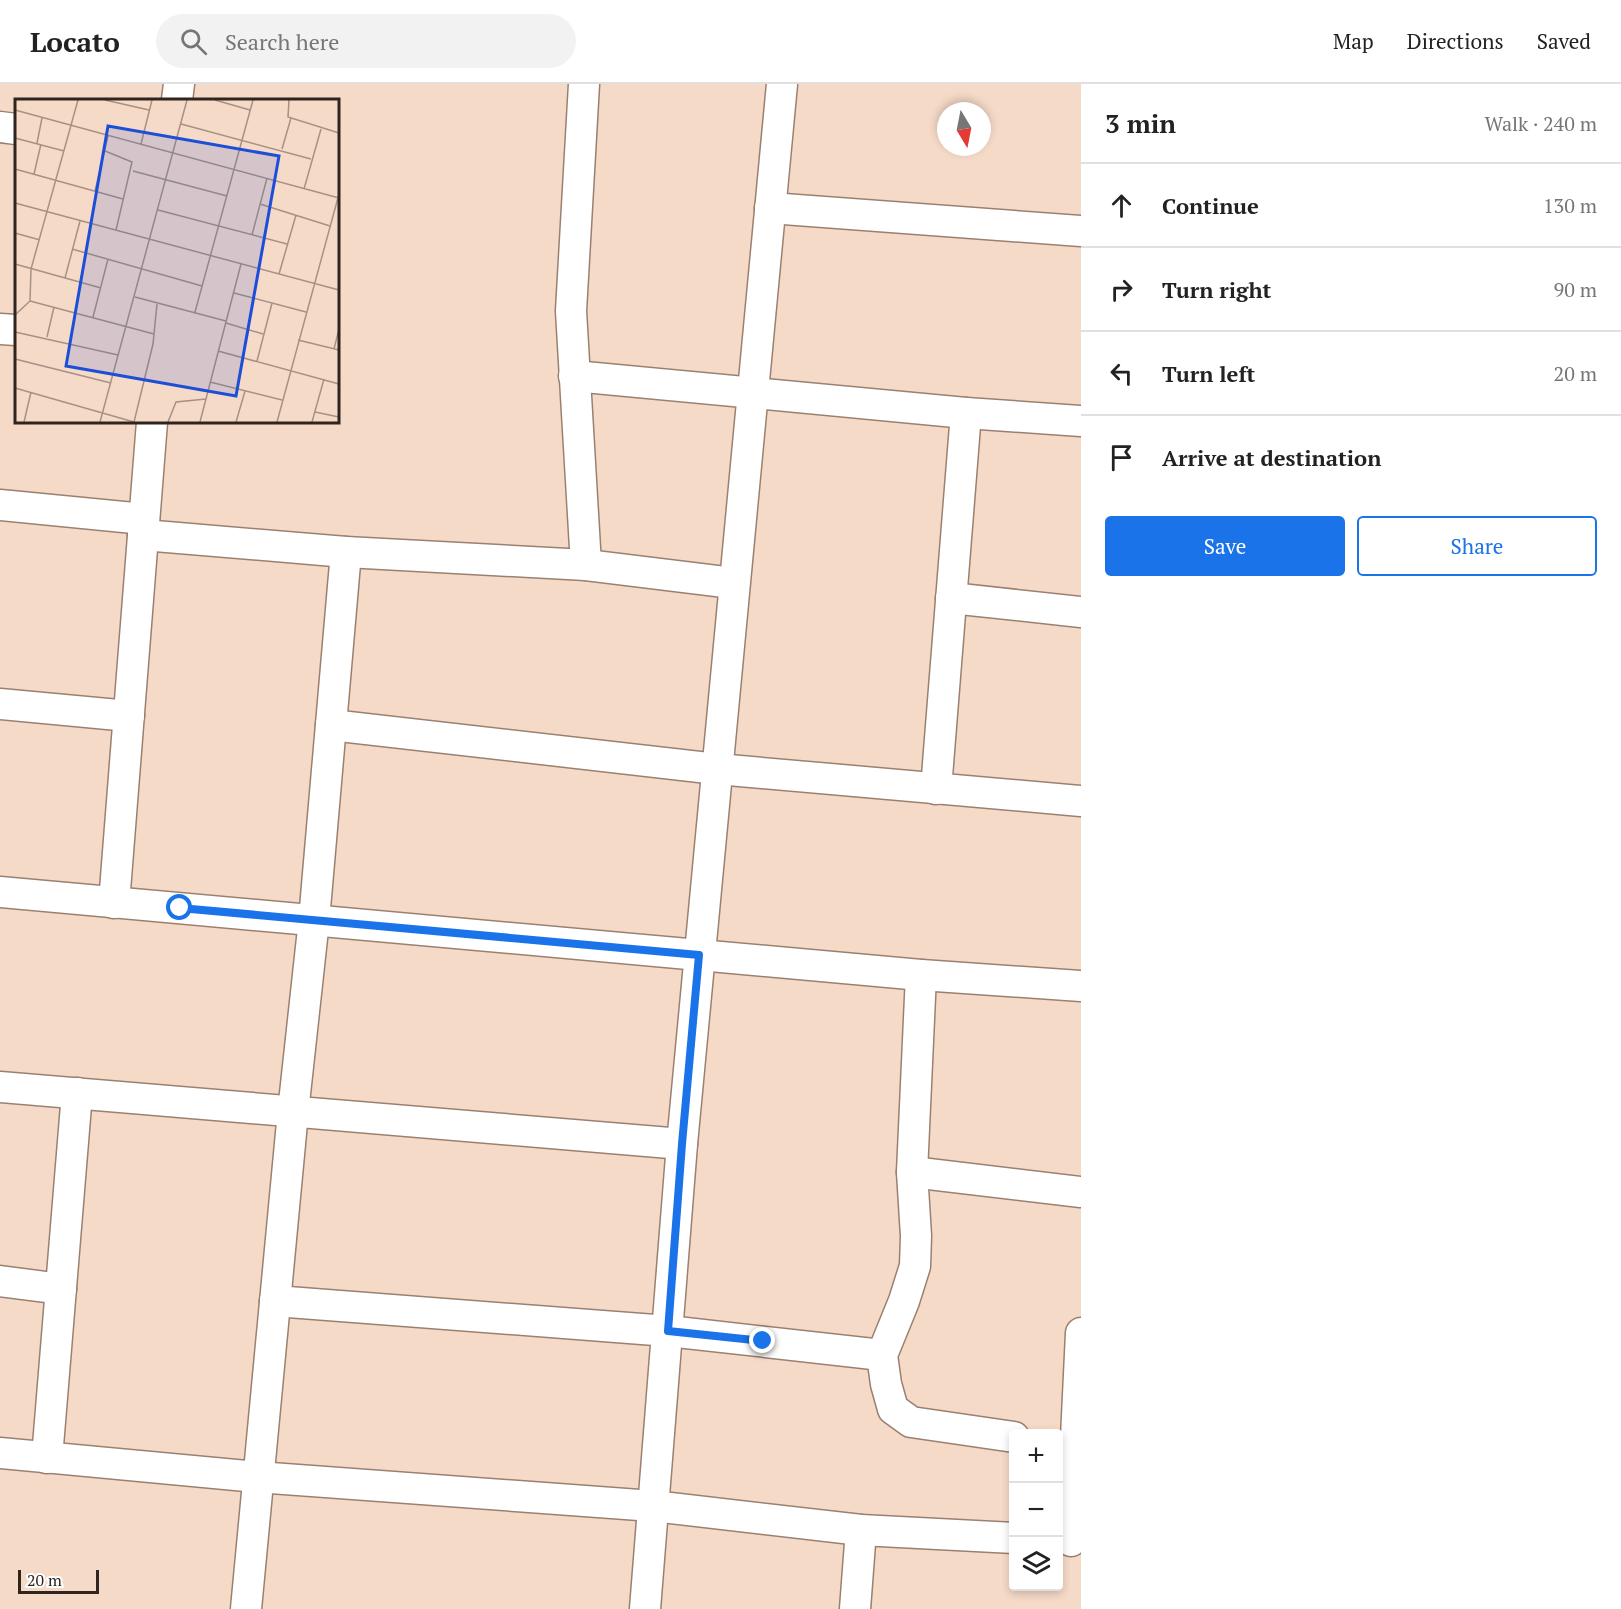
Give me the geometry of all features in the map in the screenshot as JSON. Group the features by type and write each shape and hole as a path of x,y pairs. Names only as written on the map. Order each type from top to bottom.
{"street":[{"path":"177,99 179,84"},
{"path":"584,84 571,311 586,564"},
{"path":"645,1609 682,1144 733,583 782,84"},
{"path":"0,128 15,129"},
{"path":"770,208 1081,231"},
{"path":"0,329 15,330"},
{"path":"574,376 966,413 1081,421"},
{"path":"936,789 966,413"},
{"path":"114,903 152,423"},
{"path":"0,505 144,527 346,552 586,564 733,583"},
{"path":"246,1609 293,1112 314,920 346,552"},
{"path":"951,598 1081,612"},
{"path":"0,704 129,716"},
{"path":"331,724 717,769 1081,801"},
{"path":"0,892 921,975 1081,986"},
{"path":"921,975 912,1172 916,1236 915,1266 904,1301 882,1355 886,1384 893,1409 911,1422 1009,1436"},
{"path":"0,1087 682,1144"},
{"path":"47,1458 77,1093"},
{"path":"912,1172 1081,1192"},
{"path":"0,1281 61,1289"},
{"path":"275,1301 668,1331 882,1355"},
{"path":"1070,1541 1067,1444 1081,1333"},
{"path":"0,1453 257,1477 653,1506 861,1530 1009,1538"},
{"path":"855,1609 861,1530"}],"route":[{"path":"180,908 699,955 668,1331 763,1341"}]}
